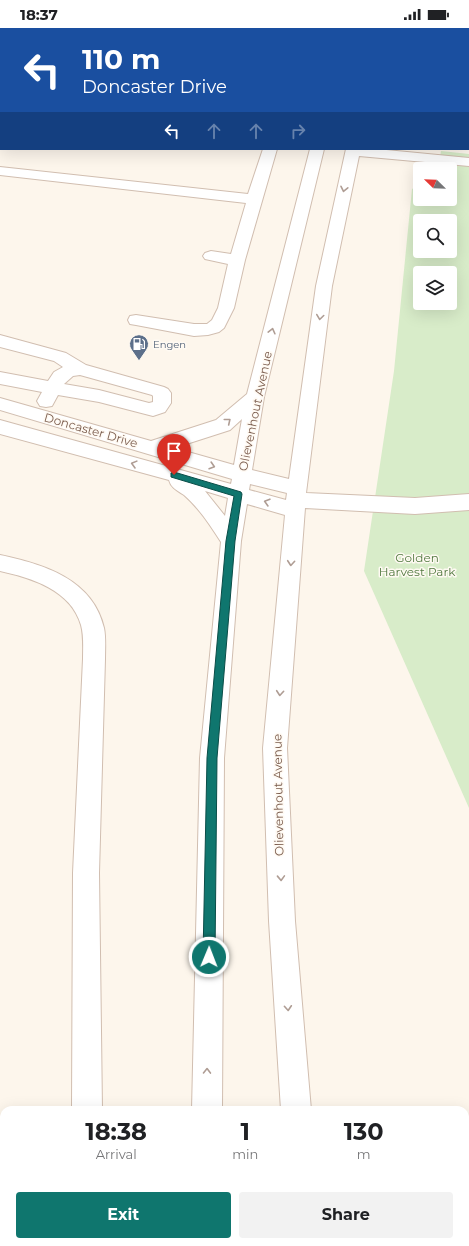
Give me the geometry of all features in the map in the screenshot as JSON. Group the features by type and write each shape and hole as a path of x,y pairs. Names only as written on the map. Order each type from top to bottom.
{"street":[{"path":"136,320 194,330 204,330 214,328 223,318 237,260 270,150"},
{"name":"Olievenhout Avenue","path":"206,1106 212,758 231,541 255,397 317,150"},
{"path":"352,150 469,162"},
{"name":"Olievenhout Avenue","path":"296,1106 282,921 275,748 296,500 324,286 352,150"},
{"path":"0,170 254,199"},
{"path":"211,256 237,260"},
{"path":"0,341 60,357 80,370"},
{"path":"0,378 53,388 99,396 149,410 155,410 160,407 162,404 162,393 80,370 68,370 56,380 53,388 39,415"},
{"path":"152,448 205,432 223,424 255,397"},
{"name":"Doncaster Drive","path":"0,404 152,448 240,485"},
{"name":"Doncaster Drive","path":"0,427 162,471 240,485 296,500 415,506 469,502"},
{"path":"162,471 193,491 208,506 231,541"},
{"path":"0,563 41,574 62,585 80,599 92,625 94,659 86,873 87,1106"}],"green space":[{"name":"Golden Harvest Park","path":"441,151 469,154 469,808 364,571 394,371 412,189 413,206 457,206 457,162 439,162"}],"place":[{"name":"Engen","path":"139,361"}],"route":[{"path":"174,475 238,494 231,541 212,758 209,957"}]}
